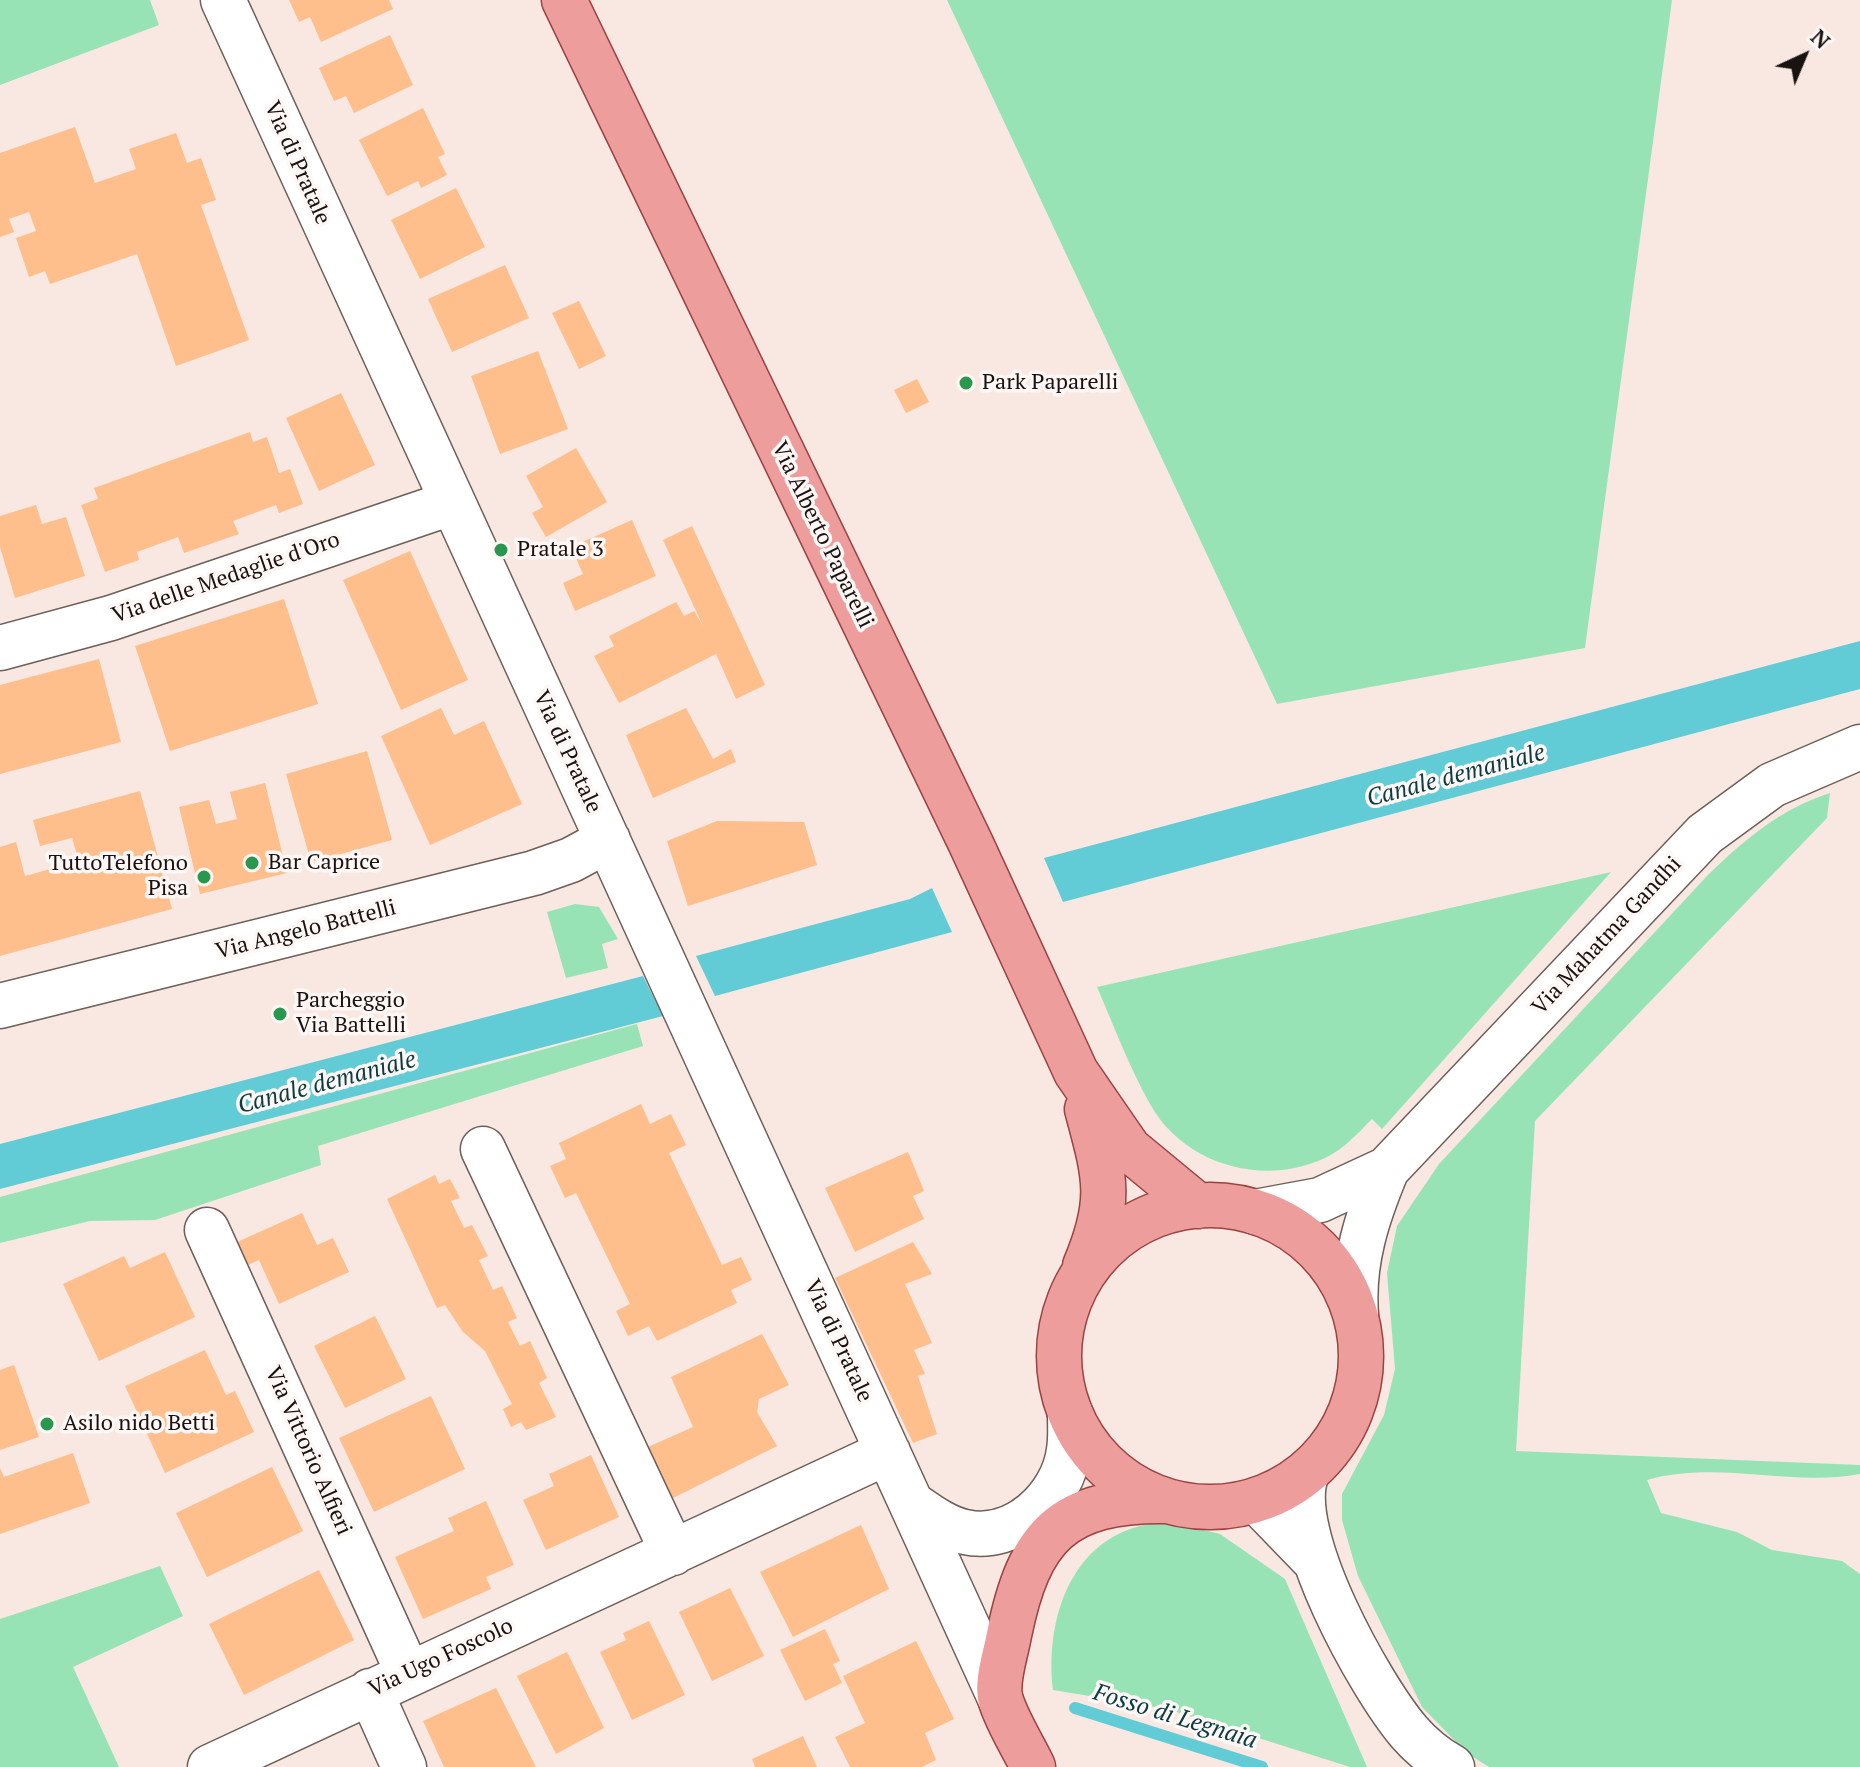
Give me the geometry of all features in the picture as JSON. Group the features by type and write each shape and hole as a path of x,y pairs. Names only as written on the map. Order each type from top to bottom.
{"main road":[{"name":"Via Alberto Paparelli","path":"564,0 971,844 1076,1072 1129,1149 1198,1206"},
{"name":"Via Alberto Paparelli","path":"1073,1294 1098,1235 1104,1214 1105,1186 1076,1072"},
{"path":"1000,1698 1013,1617 1029,1572 1048,1538 1066,1520 1087,1509 1127,1501 1168,1501 1212,1508 1257,1501 1284,1489 1307,1473 1338,1438 1357,1397 1362,1351 1356,1315 1346,1289 1323,1255 1292,1229 1255,1212 1198,1206 1166,1211 1128,1229 1095,1257 1073,1294 1062,1325 1059,1359 1070,1413 1088,1446 1104,1464 1134,1487 1168,1501"},
{"name":"Via di Pratale","path":"1000,1698 1030,1766"}],"street":[{"name":"Via di Pratale","path":"223,0 1000,1698"},
{"name":"Via delle Medaglie d'Oro","path":"0,648 111,618 451,503"},
{"name":"Via Mahatma Gandhi","path":"1255,1212 1320,1200 1387,1169 1705,834 1772,785 1860,747"},
{"name":"Via Angelo Battelli","path":"0,1006 534,873 571,860 608,840"},
{"path":"483,1149 673,1553"},
{"name":"Via Mahatma Gandhi","path":"1356,1315 1355,1272 1360,1244 1387,1169"},
{"name":"Via Vittorio Alfieri","path":"207,1230 389,1682 404,1767"},
{"path":"911,1503 964,1532 997,1533 1022,1522 1045,1501 1060,1476 1069,1452 1070,1413"},
{"name":"Via Ugo Foscolo","path":"210,1767 888,1452"},
{"path":"1307,1473 1304,1502 1314,1560 1357,1652 1384,1698 1418,1742 1452,1767"},
{"path":"1257,1501 1314,1560"}],"green space":[{"path":"0,0 150,0 159,25 0,85"},
{"path":"947,0 1672,0 1585,648 1277,704"},
{"path":"1830,793 1827,818 1535,1121 1516,1451 1860,1465 1860,1474 1834,1477 1700,1472 1647,1480 1661,1513 1737,1532 1772,1550 1842,1561 1860,1574 1860,1767 1489,1767 1467,1753 1422,1707 1358,1576 1342,1520 1342,1494 1384,1415 1395,1369 1387,1273 1397,1226 1439,1164 1707,876 1764,827 1795,808"},
{"path":"1611,872 1382,1129 1372,1119 1338,1150 1301,1167 1251,1170 1227,1165 1204,1156 1183,1142 1165,1125 1150,1104 1097,987"},
{"path":"575,904 599,907 618,939 602,944 608,968 566,978 547,912"},
{"path":"637,1024 643,1046 318,1146 321,1165 155,1220 90,1221 0,1243 0,1197"},
{"path":"1171,1522 1220,1534 1285,1579 1367,1767 1350,1767 1167,1709 1053,1690 1055,1630 1062,1602 1074,1576 1090,1555 1112,1537 1139,1526"},
{"path":"160,1566 183,1616 73,1667 119,1767 0,1767 0,1619"}],"water":[{"name":"Canale demaniale","path":"1860,641 1860,689 1063,902 1044,858"},
{"path":"932,888 952,932 715,996 696,956 910,899"},
{"name":"Canale demaniale","path":"643,976 663,1016 0,1189 0,1144"}],"building":[{"path":"289,0 389,0 393,9 321,42 310,17 299,22"},
{"path":"390,35 413,85 354,113 346,96 334,101 319,68"},
{"path":"423,108 445,154 438,157 447,175 421,188 418,181 387,196 359,140"},
{"path":"75,127 95,183 136,169 129,149 176,133 187,163 201,158 216,200 201,205 249,340 176,366 137,254 50,284 45,271 29,277 16,238 36,231 29,212 9,219 14,232 0,237 0,153"},
{"path":"456,188 485,247 420,279 391,220"},
{"path":"505,265 529,318 452,352 428,299"},
{"path":"579,301 606,356 579,369 552,313"},
{"path":"538,351 568,429 500,454 471,376"},
{"path":"917,379 929,402 906,413 894,390"},
{"path":"341,393 375,465 319,491 286,418"},
{"path":"250,432 253,442 267,437 279,473 290,469 303,504 279,513 276,505 233,521 239,534 184,553 178,537 137,552 139,560 105,572 81,505 98,499 94,488"},
{"path":"576,448 607,502 546,537 532,513 543,507 526,476"},
{"path":"36,505 42,524 66,517 85,576 15,598 0,547 0,516"},
{"path":"632,520 656,576 575,611 563,583 583,574 571,547"},
{"path":"692,526 765,685 736,699 716,654 619,703 594,656 614,646 609,636 676,602 684,616 694,611 703,626 663,540"},
{"path":"410,551 468,680 401,710 343,580"},
{"path":"284,599 318,704 170,751 135,646"},
{"path":"99,659 121,742 0,774 0,685"},
{"path":"441,708 454,735 484,721 522,804 430,845 381,736"},
{"path":"686,708 713,759 731,749 736,762 653,798 626,735"},
{"path":"367,751 392,840 311,862 286,774"},
{"path":"265,783 287,873 200,894 179,807 209,800 216,824 237,819 230,792"},
{"path":"140,791 172,909 0,956 0,847 16,842 25,876 79,861 72,838 40,846 33,820"},
{"path":"717,821 804,822 817,865 688,906 667,841"},
{"path":"641,1104 650,1124 671,1114 686,1145 669,1153 722,1265 741,1257 752,1280 731,1290 737,1303 657,1341 649,1326 628,1336 616,1311 630,1304 576,1193 565,1198 550,1166 566,1159 559,1143"},
{"path":"908,1152 924,1191 913,1196 924,1219 855,1252 825,1188"},
{"path":"435,1175 439,1184 450,1179 460,1198 451,1201 464,1228 472,1225 488,1256 479,1260 493,1290 502,1286 517,1318 508,1322 520,1346 530,1341 547,1378 539,1383 556,1417 526,1430 521,1422 511,1427 503,1409 512,1404 485,1351 463,1332 445,1305 437,1308 387,1199"},
{"path":"302,1213 317,1245 333,1238 349,1272 279,1304 259,1260 248,1265 237,1242"},
{"path":"913,1242 932,1274 905,1284 932,1343 914,1350 925,1374 918,1376 937,1434 913,1443 835,1278"},
{"path":"165,1252 195,1317 99,1361 63,1284 124,1256 130,1268"},
{"path":"375,1316 406,1379 345,1408 314,1346"},
{"path":"762,1334 789,1385 759,1399 757,1412 777,1446 673,1498 648,1447 693,1427 671,1377"},
{"path":"205,1350 226,1395 235,1391 254,1432 165,1473 125,1386"},
{"path":"14,1365 39,1437 0,1450 0,1370"},
{"path":"431,1396 465,1469 374,1512 339,1438"},
{"path":"73,1453 90,1503 0,1534 0,1468 4,1477"},
{"path":"591,1455 619,1517 546,1550 523,1500 554,1486 549,1474"},
{"path":"272,1467 303,1531 207,1577 176,1513"},
{"path":"486,1501 514,1565 486,1577 491,1589 423,1619 395,1557 454,1531 448,1518"},
{"path":"861,1525 889,1589 793,1637 760,1572"},
{"path":"319,1570 354,1640 244,1695 209,1624"},
{"path":"730,1588 764,1656 712,1681 679,1612"},
{"path":"649,1621 685,1695 632,1720 600,1652 626,1640 623,1633"},
{"path":"825,1629 840,1661 833,1664 842,1683 805,1701 780,1650"},
{"path":"916,1641 954,1719 925,1733 936,1760 922,1767 850,1767 835,1737 865,1723 843,1676"},
{"path":"567,1652 604,1728 556,1754 517,1676"},
{"path":"496,1688 536,1767 444,1767 423,1721"},
{"path":"803,1736 817,1767 755,1767 752,1759"}],"waterway":[{"name":"Fosso di Legnaia","path":"1075,1708 1262,1767"}],"place":[{"name":"Park Paparelli","path":"966,383"},
{"name":"Pratale 3","path":"501,550"},
{"name":"Bar Caprice","path":"252,863"},
{"name":"TuttoTelefono Pisa","path":"204,877"},
{"name":"Parcheggio Via Battelli","path":"280,1014"},
{"name":"Asilo nido Betti","path":"47,1424"}]}
